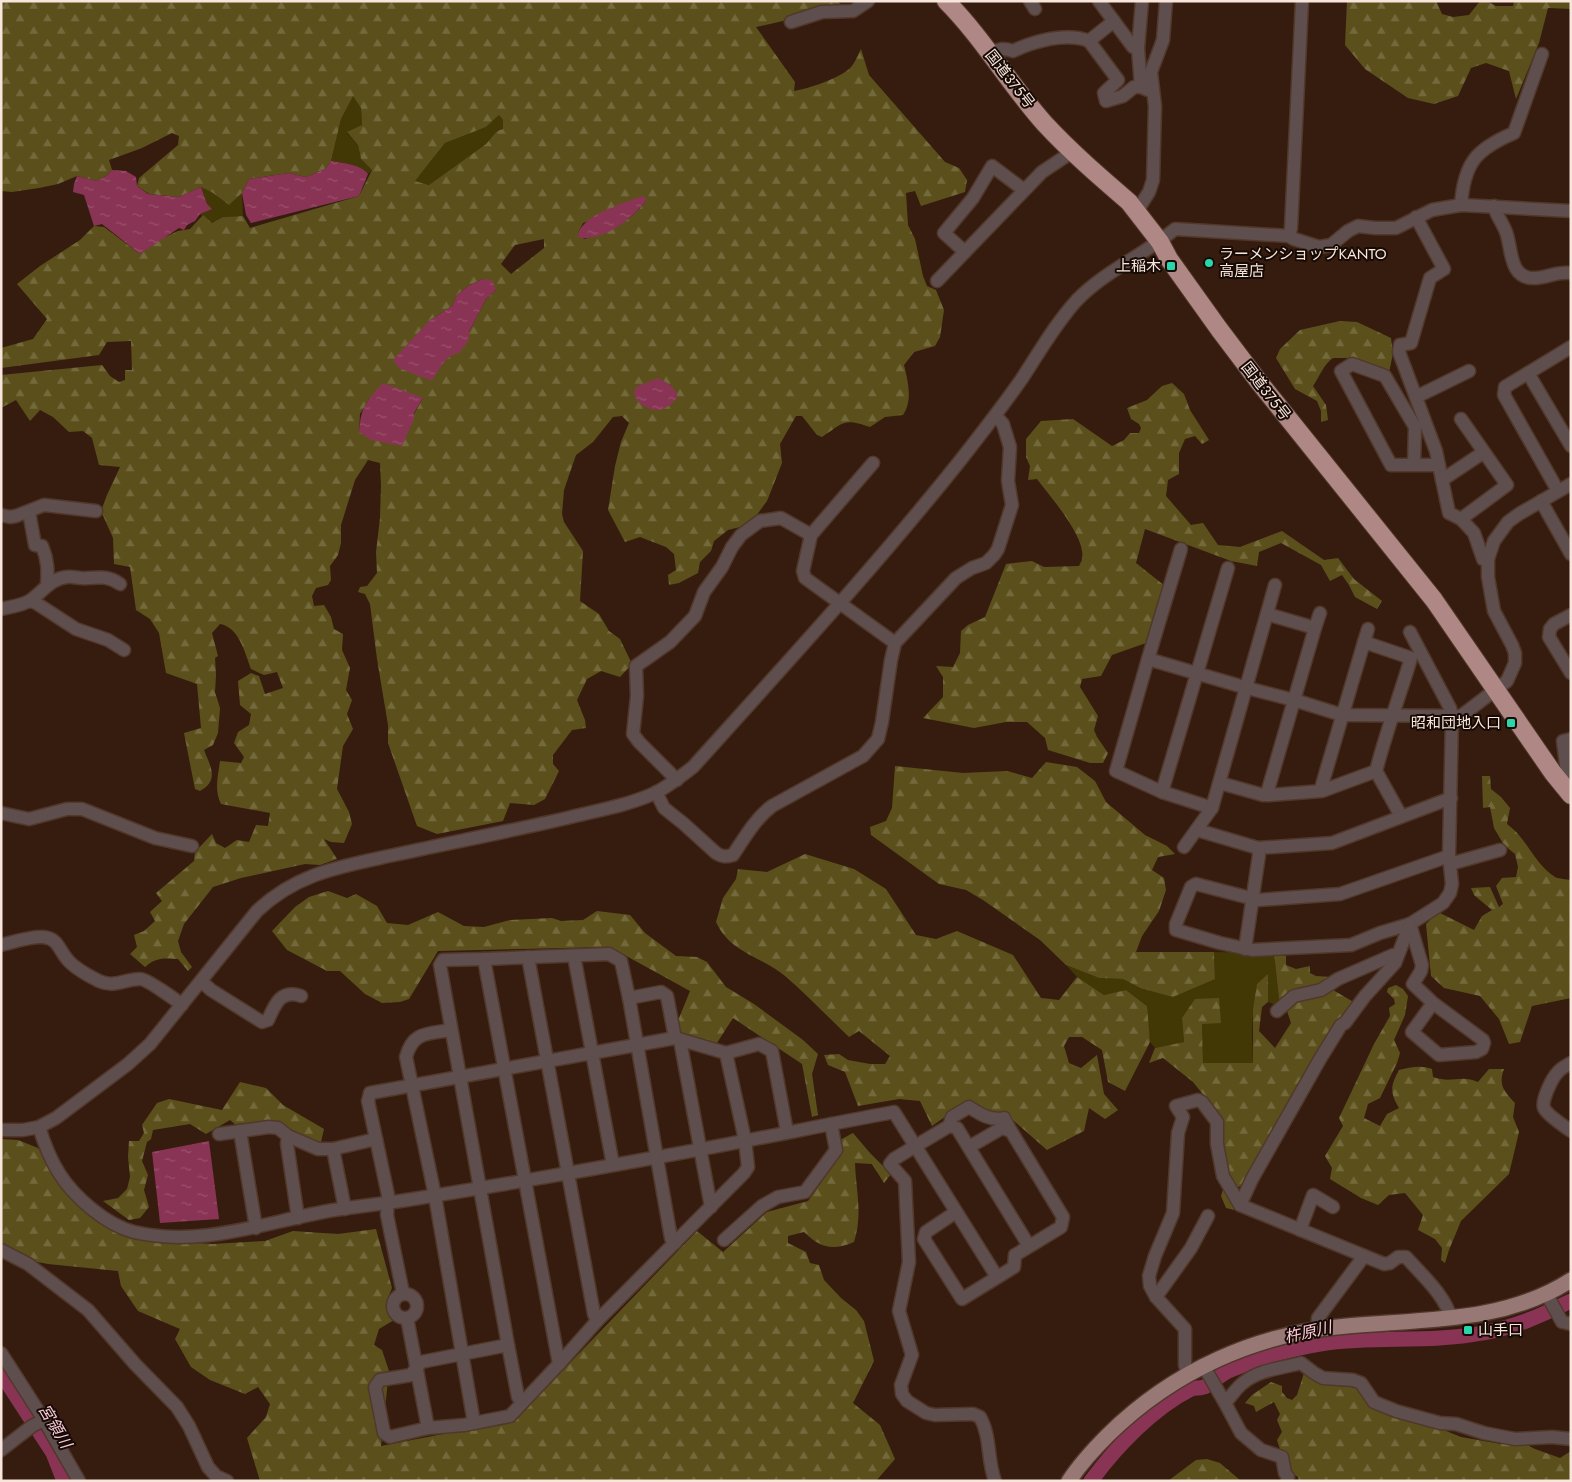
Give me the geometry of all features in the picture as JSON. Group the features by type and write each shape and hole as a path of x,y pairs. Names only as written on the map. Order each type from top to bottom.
{"highway":[{"name":"国道375号","path":"946,1 991,54 1044,123 1072,152 1130,202 1160,242 1169,259 1218,329 1434,600 1553,773 1569,792"}],"main road":[{"path":"1069,1481 1096,1447 1123,1420 1154,1395 1188,1374 1206,1371 1230,1353 1263,1341 1297,1333 1345,1326 1451,1319 1501,1310 1549,1298 1571,1280"}],"street":[{"path":"791,22 822,12 853,11 868,1"},
{"path":"1099,1 1133,47 1138,48"},
{"path":"1141,87 1138,48 1142,1"},
{"path":"1137,211 1150,192 1153,180 1154,91 1151,72 1163,40 1166,1"},
{"path":"1289,236 1291,228 1302,1"},
{"path":"1088,41 1114,21"},
{"path":"991,54 998,49 1003,48 1013,51 1027,44 1055,39 1082,39 1088,41 1118,80 1104,93 1106,101 1123,96 1134,87 1154,91"},
{"path":"1461,205 1462,193 1474,159 1494,142 1514,133 1542,54"},
{"path":"937,281 1042,172 1072,152"},
{"path":"965,252 944,233 973,198 992,166 1024,190"},
{"path":"1,1130 23,1130 39,1127 56,1118 128,1064 150,1044 258,911 272,898 305,878 338,867 537,825 623,804 656,792 677,780 692,767 840,603 922,508 996,416 1059,323 1078,300 1111,272 1160,242 1175,229 1289,236 1319,247 1331,245 1348,231 1358,226 1396,228 1432,210 1461,205 1571,211"},
{"path":"1494,206 1495,213 1506,233 1514,267 1519,273 1535,279 1562,271 1571,272"},
{"path":"1416,217 1444,269 1430,278 1411,342 1400,345 1399,352 1436,451 1449,514 1461,519 1474,533 1483,559 1488,559"},
{"path":"1558,491 1504,394 1505,387 1571,347"},
{"path":"1414,465 1415,427 1385,376 1352,364 1341,370 1391,465 1414,465 1439,465"},
{"path":"1416,397 1469,371"},
{"path":"1528,373 1571,446"},
{"path":"656,792 664,808 716,853 728,857 732,855 763,813 780,801 863,756 873,746 878,739 882,722 891,660 896,643 956,578 968,570 986,563 998,549 1012,505 1008,481 1010,447 1003,424 996,416"},
{"path":"1461,419 1507,485 1461,519"},
{"path":"1442,480 1484,452"},
{"path":"873,462 812,535 802,573 805,578 896,643"},
{"path":"1148,659 1342,715 1461,716 1507,681 1512,672 1514,662 1515,653 1512,645 1494,612 1488,577 1488,559 1494,541 1508,522 1571,484"},
{"path":"1541,502 1571,554"},
{"path":"1,515 10,517 44,505 96,511"},
{"path":"28,512 35,545 42,546 46,556 48,585"},
{"path":"677,780 633,734 637,696 636,666 670,642 695,616 704,592 741,535 760,521 781,518 812,535"},
{"path":"1181,550 1116,771 1162,792 1212,808"},
{"path":"1162,792 1228,568"},
{"path":"1,609 30,601 48,585 68,576 80,579 100,576 110,578 120,584"},
{"path":"1184,848 1212,808 1275,585"},
{"path":"30,601 76,629 108,640 124,650"},
{"path":"1269,795 1268,790 1320,612"},
{"path":"1267,614 1316,628"},
{"path":"1571,615 1554,624 1550,630 1549,637 1571,673"},
{"path":"1322,791 1342,715 1368,629"},
{"path":"1410,632 1450,708 1452,716 1449,860 1452,884 1450,893 1442,903 1410,924 1380,933 1351,945 1245,949 1176,930 1176,924 1190,887 1196,884 1252,900 1340,894 1449,860 1500,850"},
{"path":"1364,642 1411,658 1376,770 1401,816"},
{"path":"1569,792 1563,741 1571,739"},
{"path":"1220,783 1263,795 1322,791 1376,770"},
{"path":"1197,830 1258,848 1332,843 1451,798"},
{"path":"1,813 29,819 67,809 82,810 155,838 192,846"},
{"path":"1245,949 1259,855 1258,848"},
{"path":"1240,1206 1252,1179 1341,1025 1395,963 1410,924"},
{"path":"1410,924 1422,965 1421,971 1413,984 1433,1003 1483,1040 1482,1049 1476,1052 1439,1055 1412,1032 1433,1003"},
{"path":"1,945 43,937 53,940 58,944 67,959 97,980 106,984 114,984 142,979 182,1005"},
{"path":"523,1402 518,1397 459,1077 440,965 443,960 609,954 620,961 629,998 674,1243"},
{"path":"1276,1011 1294,996 1321,990 1338,979 1393,955 1398,955"},
{"path":"528,956 594,1314 597,1321"},
{"path":"574,956 613,1165"},
{"path":"484,959 559,1364"},
{"path":"201,981 211,990 262,1022 268,1020 278,1001 285,994 294,993 301,996"},
{"path":"629,998 661,992 667,996 678,1039 711,1207"},
{"path":"451,1030 422,1035 413,1040 406,1057 435,1196 474,1423"},
{"path":"403,1293 387,1214 388,1195 368,1101 370,1093 548,1060 678,1039 726,1053 759,1044 772,1051 787,1132"},
{"path":"508,1345 421,1362 411,1375 380,1380 375,1387 384,1433 390,1436 428,1428 464,1425 510,1416 597,1321 744,1173 748,1167 744,1140 726,1053"},
{"path":"1571,1064 1557,1073 1553,1079 1544,1107 1547,1112 1571,1131"},
{"path":"1188,1374 1185,1365 1185,1329 1156,1297 1150,1286 1149,1276 1155,1256 1173,1213 1178,1133 1183,1117 1176,1106 1198,1100 1202,1102 1217,1122 1217,1144 1223,1176 1240,1206 1384,1264 1390,1263 1398,1257 1406,1257 1448,1308 1451,1319"},
{"path":"956,1212 926,1232 924,1239 962,1298 1014,1267 1016,1255 1060,1227 1063,1217 1004,1118 996,1120 984,1116 969,1107 952,1117 949,1126 894,1159 890,1164 905,1181 909,1262 899,1311 912,1355 900,1385 902,1394 907,1401 926,1413 935,1415 972,1414 980,1417 986,1430 995,1481"},
{"path":"39,1127 59,1174 91,1208 118,1226 131,1231 184,1238 256,1228 345,1209 435,1196 657,1158 894,1112 997,1278"},
{"path":"724,1240 762,1206 778,1197 805,1192 836,1150 831,1124"},
{"path":"949,1126 957,1128 1029,1246"},
{"path":"219,1134 269,1127 278,1128 288,1136 318,1149 333,1149 376,1139"},
{"path":"969,1147 1002,1128 1011,1131"},
{"path":"240,1131 256,1228"},
{"path":"288,1136 287,1144 298,1218"},
{"path":"333,1149 345,1209"},
{"path":"1300,1230 1313,1195 1333,1207"},
{"path":"1156,1297 1190,1248 1208,1216"},
{"path":"1,1250 28,1264 88,1310 135,1364 177,1406 189,1426 208,1467 216,1476 227,1481"},
{"path":"1317,1330 1318,1318 1364,1256"},
{"path":"403,1293 412,1296 418,1304 416,1313 408,1318 398,1316 393,1308 395,1298 403,1293"},
{"path":"1549,1298 1566,1323"},
{"path":"408,1318 428,1428"},
{"path":"1,1353 38,1423 79,1481"},
{"path":"1221,1398 1231,1398 1240,1384 1252,1376 1301,1363 1323,1378 1353,1380 1361,1383 1374,1402 1385,1408 1440,1423 1456,1424 1484,1433 1516,1439 1552,1436 1571,1439"},
{"path":"1206,1371 1241,1433 1261,1450 1282,1457 1285,1473 1288,1477 1287,1481"},
{"path":"1,1450 38,1423"}],"shaded area":[{"path":"353,95 361,108 362,125 347,133 358,145 361,159 372,170 368,174 356,166 331,161 341,119"},
{"path":"499,115 503,120 503,129 497,131 486,144 429,185 415,181 445,143 486,127"},
{"path":"201,187 229,205 242,193 243,216 223,217 212,223 200,214 206,211 207,204"},
{"path":"1214,952 1274,953 1279,999 1283,1001 1279,1006 1268,1002 1268,974 1253,1008 1253,1063 1203,1063 1202,1023 1182,1018 1184,1042 1155,1048 1150,1042 1146,1005 1126,990 1104,995 1077,977 1066,965 1099,978 1123,979 1140,988 1215,979"}],"green space":[{"path":"1,1 837,1 842,5 756,27 795,82 794,91 823,83 838,76 853,65 861,49 869,75 945,162 959,168 967,180 965,192 921,206 915,191 906,193 908,225 915,239 923,276 927,286 936,290 944,310 940,337 935,346 914,352 904,365 909,397 903,415 885,417 870,427 849,422 845,423 822,437 817,435 802,416 796,416 780,444 782,463 767,501 756,516 744,526 728,530 714,541 711,551 700,562 698,573 679,583 669,585 668,575 676,570 674,554 666,547 640,537 625,542 608,510 615,466 621,442 629,423 622,416 613,417 593,442 576,455 564,490 562,514 564,522 583,551 580,601 599,614 609,631 620,639 632,664 620,677 601,671 587,679 577,700 586,728 572,730 553,755 553,764 559,771 545,799 534,805 510,803 503,821 437,834 417,826 388,743 388,725 370,604 365,594 358,592 360,587 367,586 377,573 376,552 381,485 380,463 368,460 355,480 341,525 341,543 338,555 330,566 331,580 328,585 316,588 312,596 314,606 324,605 331,617 334,629 343,634 342,650 350,668 346,690 352,700 347,714 353,729 343,746 337,789 349,812 352,824 344,843 331,842 324,839 337,859 320,865 305,864 241,878 213,887 184,924 178,941 181,952 192,967 188,971 178,959 168,958 153,961 145,967 130,954 137,947 134,935 144,931 155,921 150,912 162,901 156,893 194,861 195,852 212,834 216,843 225,848 237,840 249,842 256,825 268,826 270,813 221,804 217,788 218,778 220,761 241,763 244,757 234,743 238,732 249,725 251,714 240,705 238,681 251,673 259,676 265,694 283,688 277,672 264,675 251,669 237,635 227,626 220,624 212,633 218,656 215,658 215,692 220,708 218,733 213,745 204,750 211,767 212,777 206,787 200,791 195,789 184,733 201,728 197,684 166,673 159,633 150,619 136,610 130,567 114,564 113,538 101,511 120,467 99,465 92,438 83,431 69,432 53,417 40,410 30,421 16,400 1,408 1,375 102,365 110,376 119,382 125,380 125,370 132,370 131,341 107,342 99,355 1,368 1,348 33,339 47,319 17,284 40,266 80,240 94,226 104,227 140,254 163,238 178,231 190,229 203,215 212,223 223,217 243,216 250,228 359,196 372,170 361,159 358,145 347,132 362,125 361,108 353,96 341,119 331,161 325,169 306,177 289,173 249,179 242,193 229,205 201,187 179,197 149,194 137,186 139,178 178,145 179,136 172,133 142,148 109,160 112,170 97,181 77,176 58,184 39,188 12,192 1,191","holes":["499,115 503,120 503,129 497,131 486,144 429,185 415,181 445,143 486,127","646,201 626,221 603,233 584,239 578,233 583,223","544,239 544,248 511,274 501,264 515,245","483,279 496,290 486,299 469,332 453,354 446,359 429,321 452,306 457,295 468,286","423,398 414,414 359,432 360,414 369,399"]},
{"path":"1347,1 1436,1 1442,14 1453,17 1469,15 1480,1 1487,1 1496,6 1513,6 1514,1 1571,1 1571,9 1548,8 1539,43 1516,99 1509,71 1486,63 1471,68 1458,96 1434,104 1408,98 1365,69 1345,45"},
{"path":"1340,321 1357,322 1391,338 1393,353 1389,373 1361,363 1353,358 1333,358 1324,367 1313,386 1326,405 1328,420 1321,422 1321,411 1317,401 1295,389 1276,358 1280,349 1300,330"},
{"path":"1172,383 1184,394 1190,410 1209,440 1202,444 1195,436 1185,439 1179,453 1179,474 1168,480 1166,496 1191,525 1203,523 1218,545 1240,547 1282,531 1324,560 1338,558 1354,579 1382,601 1377,609 1355,597 1342,575 1330,581 1321,565 1281,543 1259,552 1257,566 1231,561 1145,529 1136,563 1165,586 1146,643 1112,655 1101,676 1082,679 1080,687 1098,716 1094,730 1108,753 1103,763 1090,763 1048,750 1045,738 1027,722 1006,722 974,728 923,718 943,697 943,677 936,666 953,667 960,653 961,631 968,625 985,617 1006,564 1032,561 1044,567 1079,566 1082,561 1082,550 1079,540 1066,517 1037,479 1028,480 1030,466 1026,457 1026,439 1041,421 1073,419 1112,446 1124,440 1130,433 1139,433 1141,428 1139,424 1131,419 1127,408 1147,400 1162,386"},
{"path":"1046,762 1077,767 1095,781 1106,802 1145,835 1167,846 1175,854 1158,857 1152,870 1164,878 1166,890 1159,911 1142,936 1136,952 1214,952 1215,979 1173,997 1140,988 1123,979 1099,978 1066,965 1040,940 983,900 966,890 939,884 871,835 870,827 886,821 892,808 895,766 963,773 1007,771 1032,778"},
{"path":"1482,776 1490,776 1491,789 1510,808 1507,824 1520,836 1541,865 1555,877 1571,880 1571,998 1532,1006 1520,1042 1509,1044 1499,1019 1480,996 1444,988 1431,976 1426,924 1438,912 1474,930 1482,916 1492,910 1474,895 1471,888 1490,887 1499,907 1503,904 1496,886 1502,878 1516,877 1518,867 1515,854 1504,845 1494,828 1490,807 1483,808"},
{"path":"805,854 854,869 886,889 916,935 936,939 957,931 1013,955 1041,998 1059,1000 1077,977 1104,995 1126,990 1147,1006 1150,1042 1125,1091 1108,1082 1102,1050 1082,1037 1069,1037 1064,1046 1069,1063 1081,1068 1097,1055 1104,1094 1118,1110 1105,1119 1089,1108 1084,1131 1047,1150 1006,1114 993,1113 966,1102 932,1126 920,1101 899,1099 858,1106 845,1072 828,1065 824,1055 839,1054 848,1060 870,1064 885,1064 890,1056 859,1031 849,1037 785,976 729,941 716,922 723,898 736,879 738,869 767,872"},
{"path":"328,891 347,898 356,894 377,906 387,923 408,925 438,912 464,926 484,927 510,920 552,918 561,921 583,920 597,911 630,915 645,933 676,956 697,957 707,962 726,987 754,1004 803,1040 818,1054 812,1074 818,1115 812,1117 802,1064 733,1018 715,1046 678,1034 677,1023 690,991 610,947 438,951 409,999 400,1002 382,1003 365,994 340,971 327,971 287,950 272,931 295,907 309,897"},
{"path":"1274,953 1286,956 1286,965 1296,969 1310,966 1310,973 1316,976 1332,977 1329,981 1283,1001 1279,999"},
{"path":"1268,974 1268,1002 1262,1007 1259,1031 1275,1048 1291,1023 1286,1008 1299,998 1314,999 1333,990 1357,1004 1247,1182 1230,1192 1239,1206 1234,1210 1226,1208 1221,1196 1227,1176 1220,1142 1223,1119 1193,1082 1163,1058 1149,1063 1155,1048 1184,1042 1182,1018 1195,999 1219,998 1221,1023 1202,1024 1203,1063 1253,1063 1253,1009 1257,984"},
{"path":"1396,985 1403,989 1408,996 1405,1015 1394,1040 1400,1053 1380,1098 1368,1104 1364,1118 1380,1126 1387,1114 1399,1108 1392,1089 1394,1081 1399,1070 1416,1067 1432,1069 1433,1077 1440,1079 1466,1079 1478,1082 1489,1069 1504,1069 1502,1084 1515,1103 1513,1117 1519,1132 1509,1174 1461,1221 1445,1263 1441,1260 1442,1248 1435,1239 1418,1230 1423,1215 1405,1193 1389,1195 1378,1205 1361,1198 1330,1179 1332,1168 1325,1156 1343,1126 1339,1118 1374,1044 1390,1016 1389,1008 1395,1004 1394,999 1387,992 1388,988"},
{"path":"240,1082 266,1088 283,1105 324,1129 320,1146 276,1123 237,1126 230,1120 206,1134 190,1124 153,1130 151,1139 147,1142 142,1161 148,1175 144,1190 149,1207 140,1218 129,1220 103,1201 118,1198 127,1189 130,1177 129,1141 139,1141 144,1133 142,1125 157,1103 169,1099 222,1110"},
{"path":"853,1133 891,1174 884,1183 872,1164 855,1163 859,1212 854,1242 833,1247 821,1245 804,1232 788,1236 788,1243 806,1252 810,1263 819,1265 824,1280 841,1298 856,1310 864,1321 874,1361 853,1403 880,1425 895,1459 876,1481 260,1481 247,1438 266,1417 270,1404 258,1387 245,1394 210,1380 191,1367 175,1339 180,1329 138,1311 121,1286 118,1271 48,1264 16,1258 1,1247 1,1139 18,1140 38,1148 72,1196 98,1219 185,1242 212,1244 265,1241 293,1231 338,1234 376,1229 392,1288 387,1300 386,1309 394,1320 379,1329 374,1345 382,1350 389,1371 381,1446 515,1420 697,1231 723,1252 767,1212 808,1201 841,1154 840,1140"},
{"path":"1305,1370 1353,1384 1361,1390 1367,1404 1379,1410 1424,1422 1461,1437 1501,1444 1523,1443 1560,1458 1571,1451 1571,1481 1299,1481 1298,1477 1287,1470 1277,1440 1282,1432 1277,1420 1280,1414 1274,1402 1256,1412 1254,1406 1245,1403 1252,1395 1271,1382 1282,1386 1282,1392 1287,1398 1292,1400 1297,1395"},
{"path":"1207,1459 1220,1463 1241,1481 1168,1481 1196,1460"}],"water":[{"path":"331,161 356,166 368,174 359,196 251,223 246,215 242,193 249,179 289,173 306,177 325,169"},
{"path":"112,170 126,171 136,177 137,186 148,194 179,197 201,187 207,204 212,209 200,214 184,230 179,228 140,254 102,224 94,226 84,195 73,192 77,176 97,181"},
{"path":"642,196 646,198 646,201 625,222 599,236 579,238 578,233 589,220 606,210"},
{"path":"483,279 492,280 496,290 486,299 469,332 469,340 459,353 446,359 433,379 430,380 399,368 393,360 429,321 452,306 457,295 468,286"},
{"path":"658,378 670,385 678,397 667,407 656,410 642,405 636,399 634,393 636,387"},
{"path":"383,383 423,398 414,413 414,419 402,446 371,440 359,432 361,416 365,405"},
{"path":"209,1141 219,1219 160,1223 152,1152"}],"waterway":[{"name":"杵原川","path":"1091,1481 1112,1455 1149,1417 1191,1389 1204,1387 1225,1373 1240,1366 1276,1354 1326,1343 1443,1338 1494,1331 1528,1320 1571,1301"},
{"name":"宮領川","path":"1,1373 53,1453 64,1481"}],"place":[{"name":"ラーメンショップKANTO 高屋店","path":"1209,263"},
{"name":"上稲木","path":"1171,266"},
{"name":"昭和団地入口","path":"1511,723"},
{"name":"山手口","path":"1468,1330"}]}
